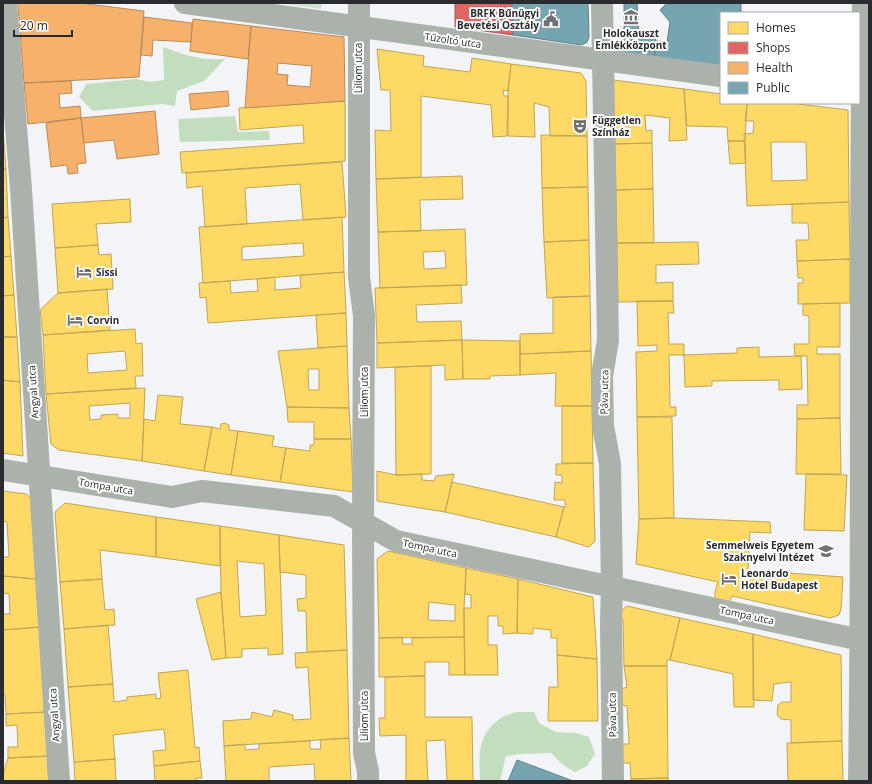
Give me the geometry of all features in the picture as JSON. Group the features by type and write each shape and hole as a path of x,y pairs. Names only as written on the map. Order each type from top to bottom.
{"street":[{"name":"Angyal utca","path":"6,3 21,189 38,475 59,781"},
{"name":"Tűzoltó utca","path":"185,3 720,76"},
{"name":"Liliom utca","path":"359,3 359,277 364,316 364,753 368,771 368,781"},
{"name":"Páva utca","path":"602,3 608,340 602,383 603,426 610,464 613,781"},
{"path":"859,781 865,499 863,3"},
{"name":"Tompa utca","path":"3,470 172,497 202,491 334,506 396,541 861,640"}],"green space":[{"path":"277,3 322,3 321,9"},
{"path":"163,47 194,57 225,59 204,81 177,91 175,106 162,104 93,111 79,97 86,84 136,79 150,82 164,80"},
{"path":"235,116 238,132 269,131 270,140 180,142 178,119"},
{"path":"516,712 534,712 539,723 556,732 576,733 589,737 595,754 587,766 575,772 563,765 551,753 506,756 500,781 480,781 480,755 486,733 491,726 500,719"}],"building: Homes":[{"path":"377,49 424,56 423,66 470,72 472,58 511,64 508,91 503,90 504,96 508,96 507,136 493,137 491,105 421,96 421,177 376,179 375,130 391,131 390,90 381,90"},
{"path":"511,64 581,73 586,81 587,136 550,136 549,107 534,103 535,137 508,136 508,91"},
{"path":"613,80 684,89 687,140 669,141 670,118 645,115 646,131 652,130 652,143 615,144"},
{"path":"684,89 720,94 720,104 747,104 745,141 728,141 727,127 687,126"},
{"path":"345,101 345,161 182,173 180,152 304,143 303,125 240,130 239,108"},
{"path":"747,104 798,104 848,110 849,202 747,206 744,134 753,133 754,121 745,121","holes":["771,142 806,142 807,180 772,181"]},
{"path":"3,130 6,169 3,169"},
{"path":"541,135 587,136 588,187 542,188"},
{"path":"728,141 745,141 746,163 730,164"},
{"path":"652,143 653,189 616,190 615,144"},
{"path":"342,162 346,217 303,220 300,184 245,188 247,224 205,227 202,186 187,188 186,173"},
{"path":"3,169 6,169 8,217 3,218"},
{"path":"462,176 463,199 420,200 421,231 378,232 376,179"},
{"path":"588,187 589,240 544,242 542,188"},
{"path":"653,189 654,243 617,243 616,190"},
{"path":"130,199 131,222 96,224 98,245 55,248 52,204"},
{"path":"849,202 850,259 797,261 796,240 809,240 808,223 792,223 792,204"},
{"path":"8,217 11,256 3,257 3,218"},
{"path":"342,217 344,272 203,283 199,227","holes":["303,243 304,256 242,260 242,247"]},
{"path":"465,229 467,285 380,288 378,232","holes":["445,251 446,268 424,269 423,252"]},
{"path":"589,240 590,296 547,298 544,242"},
{"path":"698,242 699,264 656,265 656,283 673,282 673,301 618,302 617,243"},
{"name":"Sissi","path":"98,245 99,255 111,254 113,289 58,293 55,248"},
{"path":"11,256 14,295 3,296 3,257"},
{"path":"850,259 850,303 798,304 798,283 803,283 803,278 798,278 797,261"},
{"path":"344,272 346,313 208,323 206,297 200,298 199,283 230,281 231,293 258,291 257,279 275,277 275,290 301,288 300,275"},
{"path":"461,285 462,303 416,305 417,322 461,321 462,340 377,343 375,288"},
{"name":"Corvin","path":"107,289 110,330 43,335 40,310 58,293"},
{"path":"14,295 17,337 3,337 3,296"},
{"path":"590,296 591,351 520,354 520,334 553,333 553,297"},
{"path":"637,301 673,301 674,313 668,313 669,344 684,344 684,355 669,355 670,407 676,407 676,416 637,417 636,352 657,351 657,345 638,346"},
{"path":"840,303 840,347 817,347 817,354 840,354 840,418 797,419 797,405 808,405 807,356 795,356 794,344 809,344 809,316 803,315 803,304"},
{"path":"346,313 347,346 318,348 316,315"},
{"path":"135,329 136,344 142,343 143,376 135,376 136,388 46,394 43,335","holes":["125,351 127,370 88,373 87,354"]},
{"path":"3,337 17,337 20,382 3,380"},
{"path":"462,340 520,341 520,375 490,376 490,379 463,379"},
{"path":"462,340 463,379 445,380 445,365 377,368 377,343"},
{"path":"347,346 349,408 287,407 278,351","holes":["308,369 319,369 319,390 309,390"]},
{"path":"759,347 759,357 801,356 802,389 779,390 779,380 712,381 712,386 685,387 684,355 737,353 737,348"},
{"path":"591,351 592,406 555,406 556,373 520,375 520,354"},
{"path":"431,366 431,474 396,475 395,367"},
{"path":"3,380 20,382 23,456 3,453"},
{"path":"145,388 142,461 59,450 51,444 46,394","holes":["130,403 130,418 118,418 118,414 101,415 101,419 90,420 89,406"]},
{"path":"158,395 183,397 180,424 212,427 204,471 142,461 144,419 155,421"},
{"path":"562,406 592,406 593,463 562,463"},
{"path":"287,407 349,408 351,439 314,439 314,422 288,422"},
{"path":"637,417 672,417 674,518 639,519"},
{"path":"840,418 841,474 796,474 797,419"},
{"path":"225,423 229,425 229,430 238,431 231,475 204,471 212,427 220,429 221,424"},
{"path":"238,431 274,436 272,446 286,448 280,482 231,475"},
{"path":"314,439 351,439 353,492 280,482 286,448 310,451 310,445 314,445"},
{"path":"593,463 595,541 589,547 556,537 564,507 565,508 565,500 554,500 555,482 562,483 562,475 556,475 556,464"},
{"path":"377,471 396,475 422,474 422,480 434,481 436,476 454,474 445,512 377,501"},
{"path":"806,474 847,475 844,531 804,530"},
{"path":"452,482 564,507 556,537 445,512"},
{"path":"3,491 26,494 32,499 36,579 3,576 3,557 9,557 7,522 3,521"},
{"path":"65,503 156,517 156,557 100,550 102,579 60,582 55,512"},
{"path":"156,517 220,526 220,566 156,557"},
{"path":"674,518 770,522 771,533 750,532 748,570 843,577 841,609 839,615 830,618 732,596 729,603 715,599 715,592 718,582 636,564 639,519"},
{"path":"220,526 279,535 283,654 268,655 268,648 242,649 242,657 226,658 221,592","holes":["237,561 264,564 266,615 240,617"]},
{"path":"279,535 344,545 347,650 307,652 306,611 298,611 297,599 306,598 306,575 280,572"},
{"path":"388,551 466,568 464,637 379,638 377,559","holes":["429,602 455,605 455,621 428,620"]},
{"path":"466,568 518,579 517,633 503,634 503,626 498,626 498,616 488,616 488,645 497,645 498,675 465,675 464,608 471,608 471,595 465,594"},
{"path":"3,576 36,579 40,627 3,630 3,614 10,614 9,594 3,593"},
{"path":"102,579 105,610 114,609 115,625 64,629 60,582"},
{"path":"518,579 593,597 597,659 557,655 557,638 551,638 551,630 533,628 533,634 517,633"},
{"path":"221,592 226,658 212,660 196,599"},
{"path":"627,606 680,618 670,660 667,660 667,666 624,666 623,620 618,613"},
{"path":"680,618 753,634 754,707 734,707 733,674 670,660"},
{"path":"108,625 113,684 68,687 64,629"},
{"path":"40,627 46,712 6,714 5,695 3,695 3,630"},
{"path":"753,634 841,655 842,741 791,743 791,720 781,719 777,715 778,705 782,702 791,702 791,682 774,684 772,701 753,700"},
{"path":"402,637 403,644 412,644 412,638 464,637 465,675 449,675 449,662 425,662 425,676 379,677 379,638"},
{"path":"347,650 349,738 224,746 223,721 251,719 252,712 272,717 274,710 293,715 293,720 311,719 308,667 296,668 295,653"},
{"path":"557,655 597,659 598,721 548,721 549,687 558,687"},
{"path":"624,666 667,666 668,778 631,779 630,763 621,763 621,744 629,744 627,706 621,705 621,689 627,687"},
{"path":"188,670 195,748 199,747 200,761 154,766 153,751 166,750 164,729 113,735 115,759 74,762 68,687 113,684 114,702 127,700 127,697 156,694 156,699 161,698 158,673"},
{"path":"425,676 425,717 472,717 473,781 447,781 445,740 426,741 428,781 406,781 406,735 380,736 379,718 385,718 385,677"},
{"path":"46,712 49,756 8,758 8,747 18,747 17,725 6,726 6,714"},
{"path":"349,738 351,781 315,781 314,764 269,767 269,781 226,781 224,746 245,744 245,750 259,749 259,744 310,741 310,749 321,749 320,740"},
{"path":"842,741 843,781 788,781 787,743"},
{"path":"49,756 51,781 3,781 3,774 8,758"},
{"path":"115,759 116,781 75,781 74,762"},
{"path":"200,761 202,778 196,778 196,781 155,781 154,766"},
{"path":"668,778 669,781 631,781 631,779"}],"building: Shops":[{"path":"455,3 512,3 513,35 455,27"}],"building: Health":[{"path":"19,3 80,3 144,11 139,77 24,83"},
{"path":"144,17 192,23 191,42 153,40 152,56 141,55"},
{"path":"193,19 251,26 248,59 190,51"},
{"path":"251,26 344,37 345,101 245,108","holes":["278,63 312,66 310,87 287,85 288,75 277,74"]},
{"path":"71,81 72,93 59,94 60,108 80,106 81,118 28,124 24,83"},
{"path":"228,91 229,106 191,110 189,94"},
{"path":"155,111 159,154 117,159 114,140 84,143 81,118"},
{"path":"81,118 86,163 77,164 78,173 68,174 67,165 51,167 46,123"}],"building: Public":[{"name":"BRFK Bűnügyi Bevetési Osztály","path":"512,3 588,3 589,37 587,42 582,45 513,35"},
{"name":"Holokauszt Emlékközpont","path":"624,3 637,3 639,33 624,31"},
{"path":"667,3 741,3 741,12 720,12 720,71 654,61 656,41 667,42 670,22 660,10"},
{"path":"618,31 656,35 654,61 616,54"},
{"path":"517,760 573,781 508,781"}],"place":[{"name":"Holokauszt Emlékközpont","path":"631,17"},
{"name":"BRFK Bűnügyi Bevetési Osztály","path":"551,19"},
{"name":"Független Színház","path":"580,126"},
{"name":"Sissi","path":"84,272"},
{"name":"Corvin","path":"75,320"},
{"name":"Semmelweis Egyetem Szaknyelvi Intézet","path":"826,551"},
{"name":"Leonardo Hotel Budapest","path":"729,579"}]}
